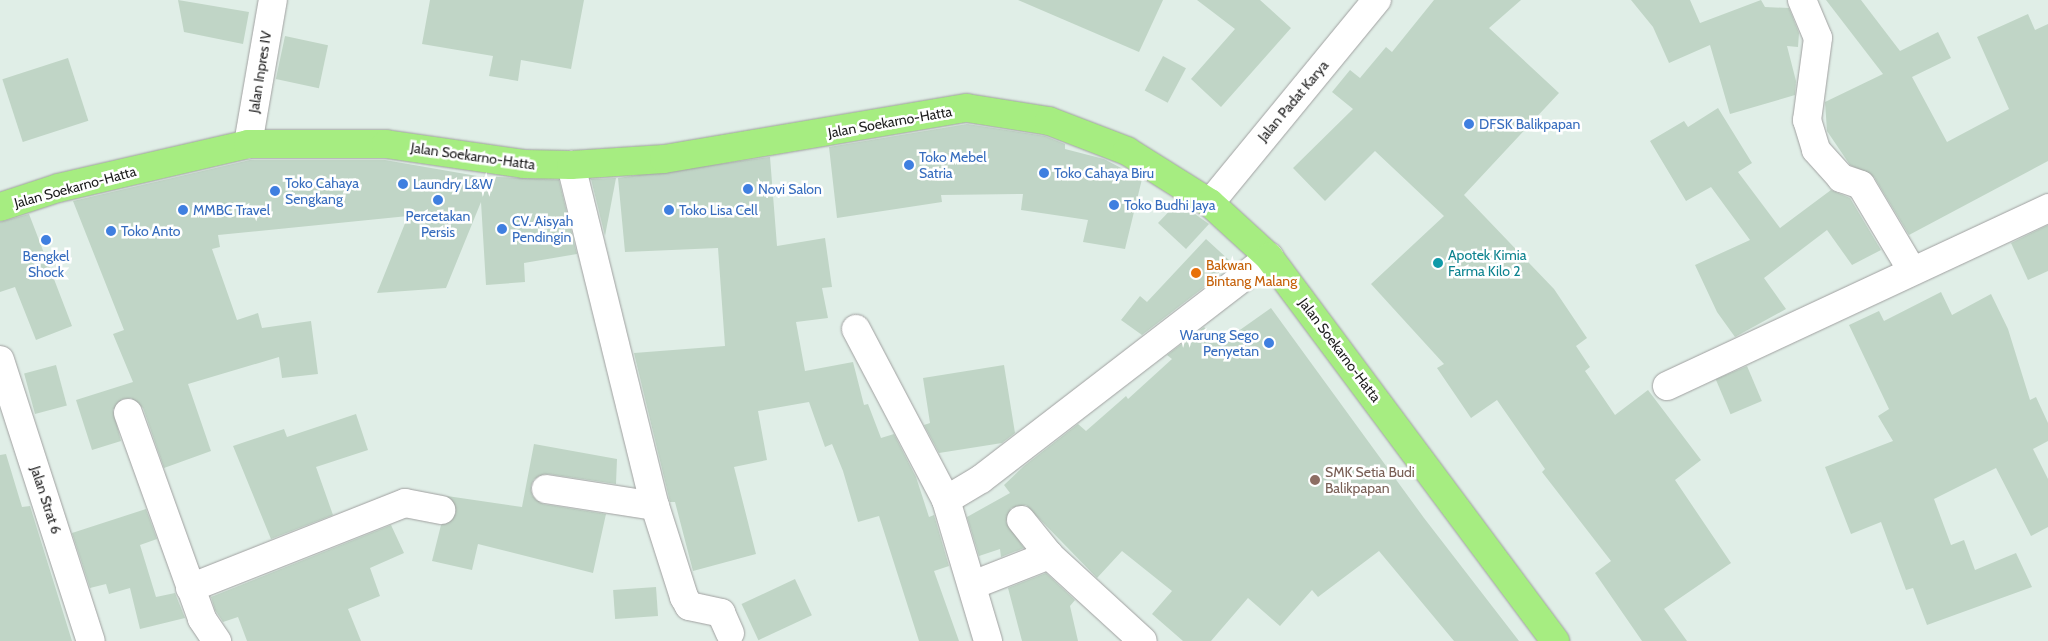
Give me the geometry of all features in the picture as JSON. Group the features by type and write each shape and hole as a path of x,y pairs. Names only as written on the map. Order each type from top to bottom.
{"highway":[{"name":"Jalan Soekarno-Hatta","path":"0,207 58,188 248,144 386,144 524,164 571,165 664,160 967,108 1048,121 1128,151 1210,203 1269,257 1556,641"}],"street":[{"name":"Jalan Inpres IV","path":"248,144 272,0"},
{"name":"Jalan Padat Karya","path":"1210,203 1377,0"},
{"path":"1802,0 1818,38 1807,120 1816,150 1841,178 1861,185 1911,269"},
{"path":"571,165 655,506 689,606 721,613 730,633"},
{"path":"1667,386 1911,269 2048,208"},
{"path":"946,500 981,479 1269,257"},
{"path":"856,329 946,500 973,585 988,641"},
{"name":"Jalan Strat 6","path":"0,360 91,641"},
{"path":"128,413 202,619 217,641"},
{"path":"546,489 655,506"},
{"path":"190,588 405,503 442,510"},
{"path":"1021,520 1049,555 1143,641"},
{"path":"973,585 1049,555"}],"building":[{"path":"178,0 249,12 243,44 184,32"},
{"path":"430,0 584,0 571,69 521,60 518,81 489,76 493,56 422,44"},
{"path":"1018,0 1163,0 1139,52"},
{"path":"1197,0 1260,0 1291,28 1221,107 1191,79 1235,29"},
{"path":"1434,0 1521,0 1489,28 1559,93 1464,195 1554,289 1587,338 1576,346 1590,367 1585,371 1615,415 1648,390 1701,460 1675,480 1731,563 1664,609 1687,641 1642,641 1595,573 1611,561 1542,472 1545,469 1497,400 1471,418 1437,368 1444,364 1371,284 1444,216 1375,151 1325,201 1293,168 1353,109 1332,92 1350,70 1360,78 1386,47 1392,52"},
{"path":"1631,0 1690,0 1700,23 1761,0 1765,7 1789,8 1799,33 1798,47 1787,46 1796,81 1795,95 1730,114 1710,45 1669,63 1653,27"},
{"path":"1826,0 1861,0 1900,51 1938,32 1951,58 1912,77 1947,142 2009,109 1977,37 2028,14 2035,30 2048,24 2048,161 1909,235 1874,177 1850,165 1827,131 1825,102 1883,74"},
{"path":"285,36 328,45 319,88 276,79"},
{"path":"1163,56 1186,68 1168,103 1145,90"},
{"path":"68,58 88,121 23,142 2,79"},
{"path":"1718,108 1752,163 1738,172 1780,228 1831,190 1850,198 1881,250 1852,265 1827,230 1764,278 1786,309 1735,337 1717,312 1695,265 1750,240 1711,187 1686,201 1650,141 1684,121 1688,127"},
{"path":"967,124 1045,136 1065,144 1065,149 1104,159 1142,179 1125,249 1083,242 1088,220 1021,210 1023,194 941,195 942,202 837,218 829,147"},
{"path":"770,157 777,246 825,238 832,287 822,288 828,318 796,322 805,371 853,362 864,405 868,404 881,438 894,434 916,477 929,517 934,515 949,566 934,571 959,641 919,641 879,516 858,522 843,471 832,444 825,447 809,402 758,411 767,460 734,467 756,554 693,571 675,502 670,502 634,353 725,346 718,248 625,252 618,178"},
{"path":"250,160 385,160 477,176 559,180 577,254 524,263 525,282 486,285 481,202 446,288 377,293 408,216 218,235 220,247 212,249 237,320 258,313 262,328 311,321 318,374 282,378 279,357 188,384 211,451 164,468 143,408 131,398 122,399 113,410 121,441 92,450 76,400 133,382 113,334 124,330 73,201"},
{"path":"616,178 605,236 591,179"},
{"path":"1178,202 1209,224 1186,249 1158,223"},
{"path":"29,214 72,326 36,340 15,287 0,292 0,222"},
{"path":"2048,225 2048,271 2028,280 2011,243"},
{"path":"1206,239 1230,261 1207,285 1142,335 1121,320 1140,296 1147,302"},
{"path":"1941,292 1952,315 1991,294 2008,329 2030,400 2036,397 2048,423 2048,441 2033,449 2048,479 2048,527 2031,536 1996,468 1934,499 1951,545 1964,540 1975,570 2016,553 2032,587 1927,625 1913,588 1906,590 1881,522 1851,534 1825,467 1893,441 1878,416 1889,409 1849,325 1879,311 1884,321"},
{"path":"1271,308 1424,518 1519,641 1454,641 1379,551 1318,597 1312,590 1280,626 1248,598 1211,641 1183,641 1152,614 1172,591 1122,551 1097,578 1026,505 1011,508 1006,522 1024,548 1001,557 1000,549 979,556 967,517 1010,493 1004,485 1024,466 1078,424 1086,431 1126,396 1128,399 1172,359 1167,355 1204,327 1220,344"},
{"path":"56,365 67,406 35,414 24,374"},
{"path":"1004,365 1015,433 1002,443 939,453 924,425 930,423 923,378"},
{"path":"1747,366 1762,401 1731,414 1716,379"},
{"path":"356,414 368,450 316,467 333,515 271,539 233,446 284,429 287,437"},
{"path":"534,444 617,459 616,484 548,474 534,479 531,486 532,495 543,504 606,514 593,573 478,544 472,570 432,561 441,525 456,513 447,496 522,507"},
{"path":"6,454 22,507 30,506 72,641 0,641 0,455"},
{"path":"146,509 157,539 140,545 156,597 175,593 185,618 140,629 130,588 109,594 106,584 90,588 72,533"},
{"path":"391,525 404,553 370,568 380,596 348,609 361,641 247,641 238,617 223,622 215,610 211,597"},
{"path":"1046,573 1075,600 1070,606 1078,641 1022,641 1008,588"},
{"path":"795,579 812,615 758,640 742,604"},
{"path":"656,587 658,616 615,619 613,590"}],"place":[{"name":"DFSK Balikpapan","path":"1469,124"},
{"name":"Toko Mebel Satria","path":"909,165"},
{"name":"Toko Cahaya Biru","path":"1044,173"},
{"name":"Laundry L&W","path":"403,184"},
{"name":"Novi Salon","path":"748,189"},
{"name":"Toko Cahaya Sengkang","path":"275,191"},
{"name":"Percetakan Persis","path":"438,200"},
{"name":"Toko Budhi Jaya","path":"1114,205"},
{"name":"MMBC Travel","path":"183,210"},
{"name":"Toko Lisa Cell","path":"669,210"},
{"name":"CV. Aisyah Pendingin","path":"502,229"},
{"name":"Toko Anto","path":"111,231"},
{"name":"Bengkel Shock","path":"46,240"},
{"name":"Apotek Kimia Farma Kilo 2","path":"1438,263"},
{"name":"Bakwan Bintang Malang","path":"1196,273"},
{"name":"Warung Sego Penyetan","path":"1269,343"},
{"name":"SMK Setia Budi Balikpapan","path":"1315,480"}]}
